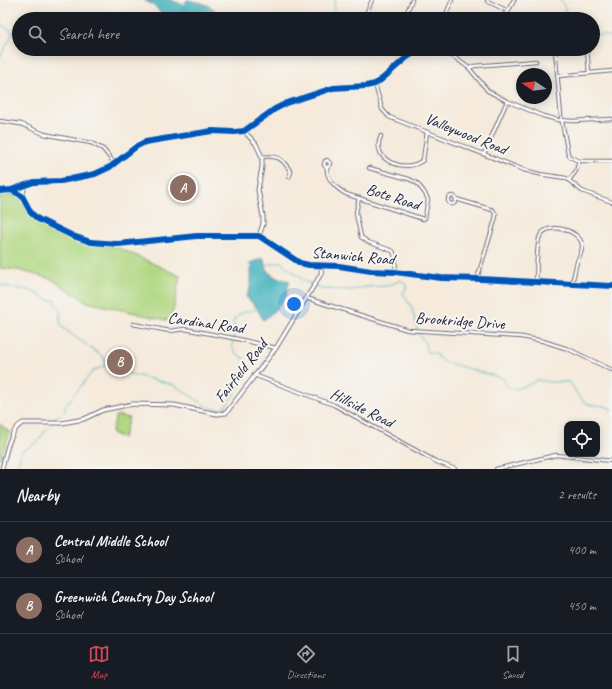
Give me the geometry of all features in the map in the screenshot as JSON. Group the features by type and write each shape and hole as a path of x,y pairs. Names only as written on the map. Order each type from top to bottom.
{"street":[{"path":"367,12 372,0"},
{"path":"407,12 412,0"},
{"path":"447,12 452,0"},
{"path":"487,1 508,11 514,0"},
{"path":"0,191 11,190 35,182 61,181 85,177 114,164 137,146 145,142 212,131 244,131 278,107 287,103 335,88 375,84 408,56"},
{"path":"453,56 469,68 486,90 494,96 543,116 562,120 612,119"},
{"path":"556,56 562,120 567,152 570,156 579,161 612,161"},
{"path":"588,56 589,73"},
{"path":"469,68 474,66 536,61"},
{"path":"558,76 612,71"},
{"name":"Valleywood Road","path":"375,84 382,109 387,115 532,172 559,176 570,180 582,191 612,202"},
{"path":"484,154 507,101"},
{"path":"0,122 21,124 44,134 91,143 103,149 114,164"},
{"path":"11,190 22,196 31,213 38,219 73,236 94,243 118,244 197,236 259,236 263,216 258,190 262,167 262,157 256,144 244,131"},
{"path":"381,136 378,142 378,148 385,158 395,164 409,166 419,164 423,160 427,132"},
{"path":"262,157 275,156 282,160 291,172 289,177"},
{"path":"570,180 576,171 579,161"},
{"name":"Bote Road","path":"327,168 327,175 338,189 346,194 423,219 425,218 428,199 417,183 409,179 369,168"},
{"path":"22,196 25,186"},
{"path":"359,198 356,213 361,237 368,242 393,252 396,259 395,272"},
{"path":"456,199 493,210 496,215 476,279"},
{"path":"536,282 539,238 544,231 551,228 573,233 578,236 581,241 582,249 572,283"},
{"name":"Stanwich Road","path":"259,236 302,264 309,266 395,272 437,278 612,286"},
{"name":"Fairfield Road","path":"2,469 12,434 23,422 62,422 84,419 103,410 132,404 179,406 222,414 229,411 254,375 276,348 321,273 322,266"},
{"name":"Brookridge Drive","path":"306,298 415,331 533,339 568,349 612,370"},
{"name":"Cardinal Road","path":"133,324 170,331 185,330 234,338 276,348"},
{"name":"Hillside Road","path":"254,375 334,405 437,462 455,469"},
{"path":"496,469 556,455 612,460"}],"green space":[{"path":"0,194 15,195 20,199 31,216 50,228 82,242 117,247 180,276 170,321 87,302 51,279 18,270 0,268"},
{"path":"117,415 129,418 123,438 111,433"},
{"path":"0,424 10,433 0,459"}],"water":[{"path":"144,0 171,0 183,5 187,0 206,5 213,8 217,12 160,12 153,5"},
{"path":"263,258 268,272 277,278 290,281 285,299 263,320 257,308 246,297 251,281 250,263"}],"waterway":[{"path":"334,12 335,0"},
{"path":"560,0 562,1 566,12"},
{"path":"0,18 1,25 12,31"},
{"path":"0,57 12,35"},
{"path":"600,35 612,37"},
{"path":"265,265 281,262 303,280 321,289 353,290 366,287 387,286 401,280 406,284 406,289 403,293 412,308 419,336 424,340 427,352 436,354 442,361 501,378 505,380 506,385 509,388 513,389 524,387 537,380 569,382 580,397 588,404 604,406 612,410"},
{"path":"0,285 30,290 49,300 56,300 55,304 60,308 60,322 63,328 103,357 111,369 174,385 203,404 214,409 224,408 245,378 248,369 248,364 235,352 232,347 235,329 233,321 240,314 258,308"},
{"path":"53,420 65,411 65,406 93,371 106,365"},
{"path":"14,469 19,462 21,451 38,441 49,426"}],"cycle path":[{"path":"11,190 34,182 61,181 95,174 110,167 137,146 145,142 212,131 244,131 275,109 287,103 333,88 375,84 409,56"},
{"path":"0,191 11,190 17,193 22,196 31,213 38,219 73,236 91,242 118,244 197,236 259,236 300,263 309,265 339,266 371,271 395,272 441,278 612,286"}],"place":[{"name":"Central Middle School","path":"183,188"},
{"name":"Greenwich Country Day School","path":"120,362"}]}
